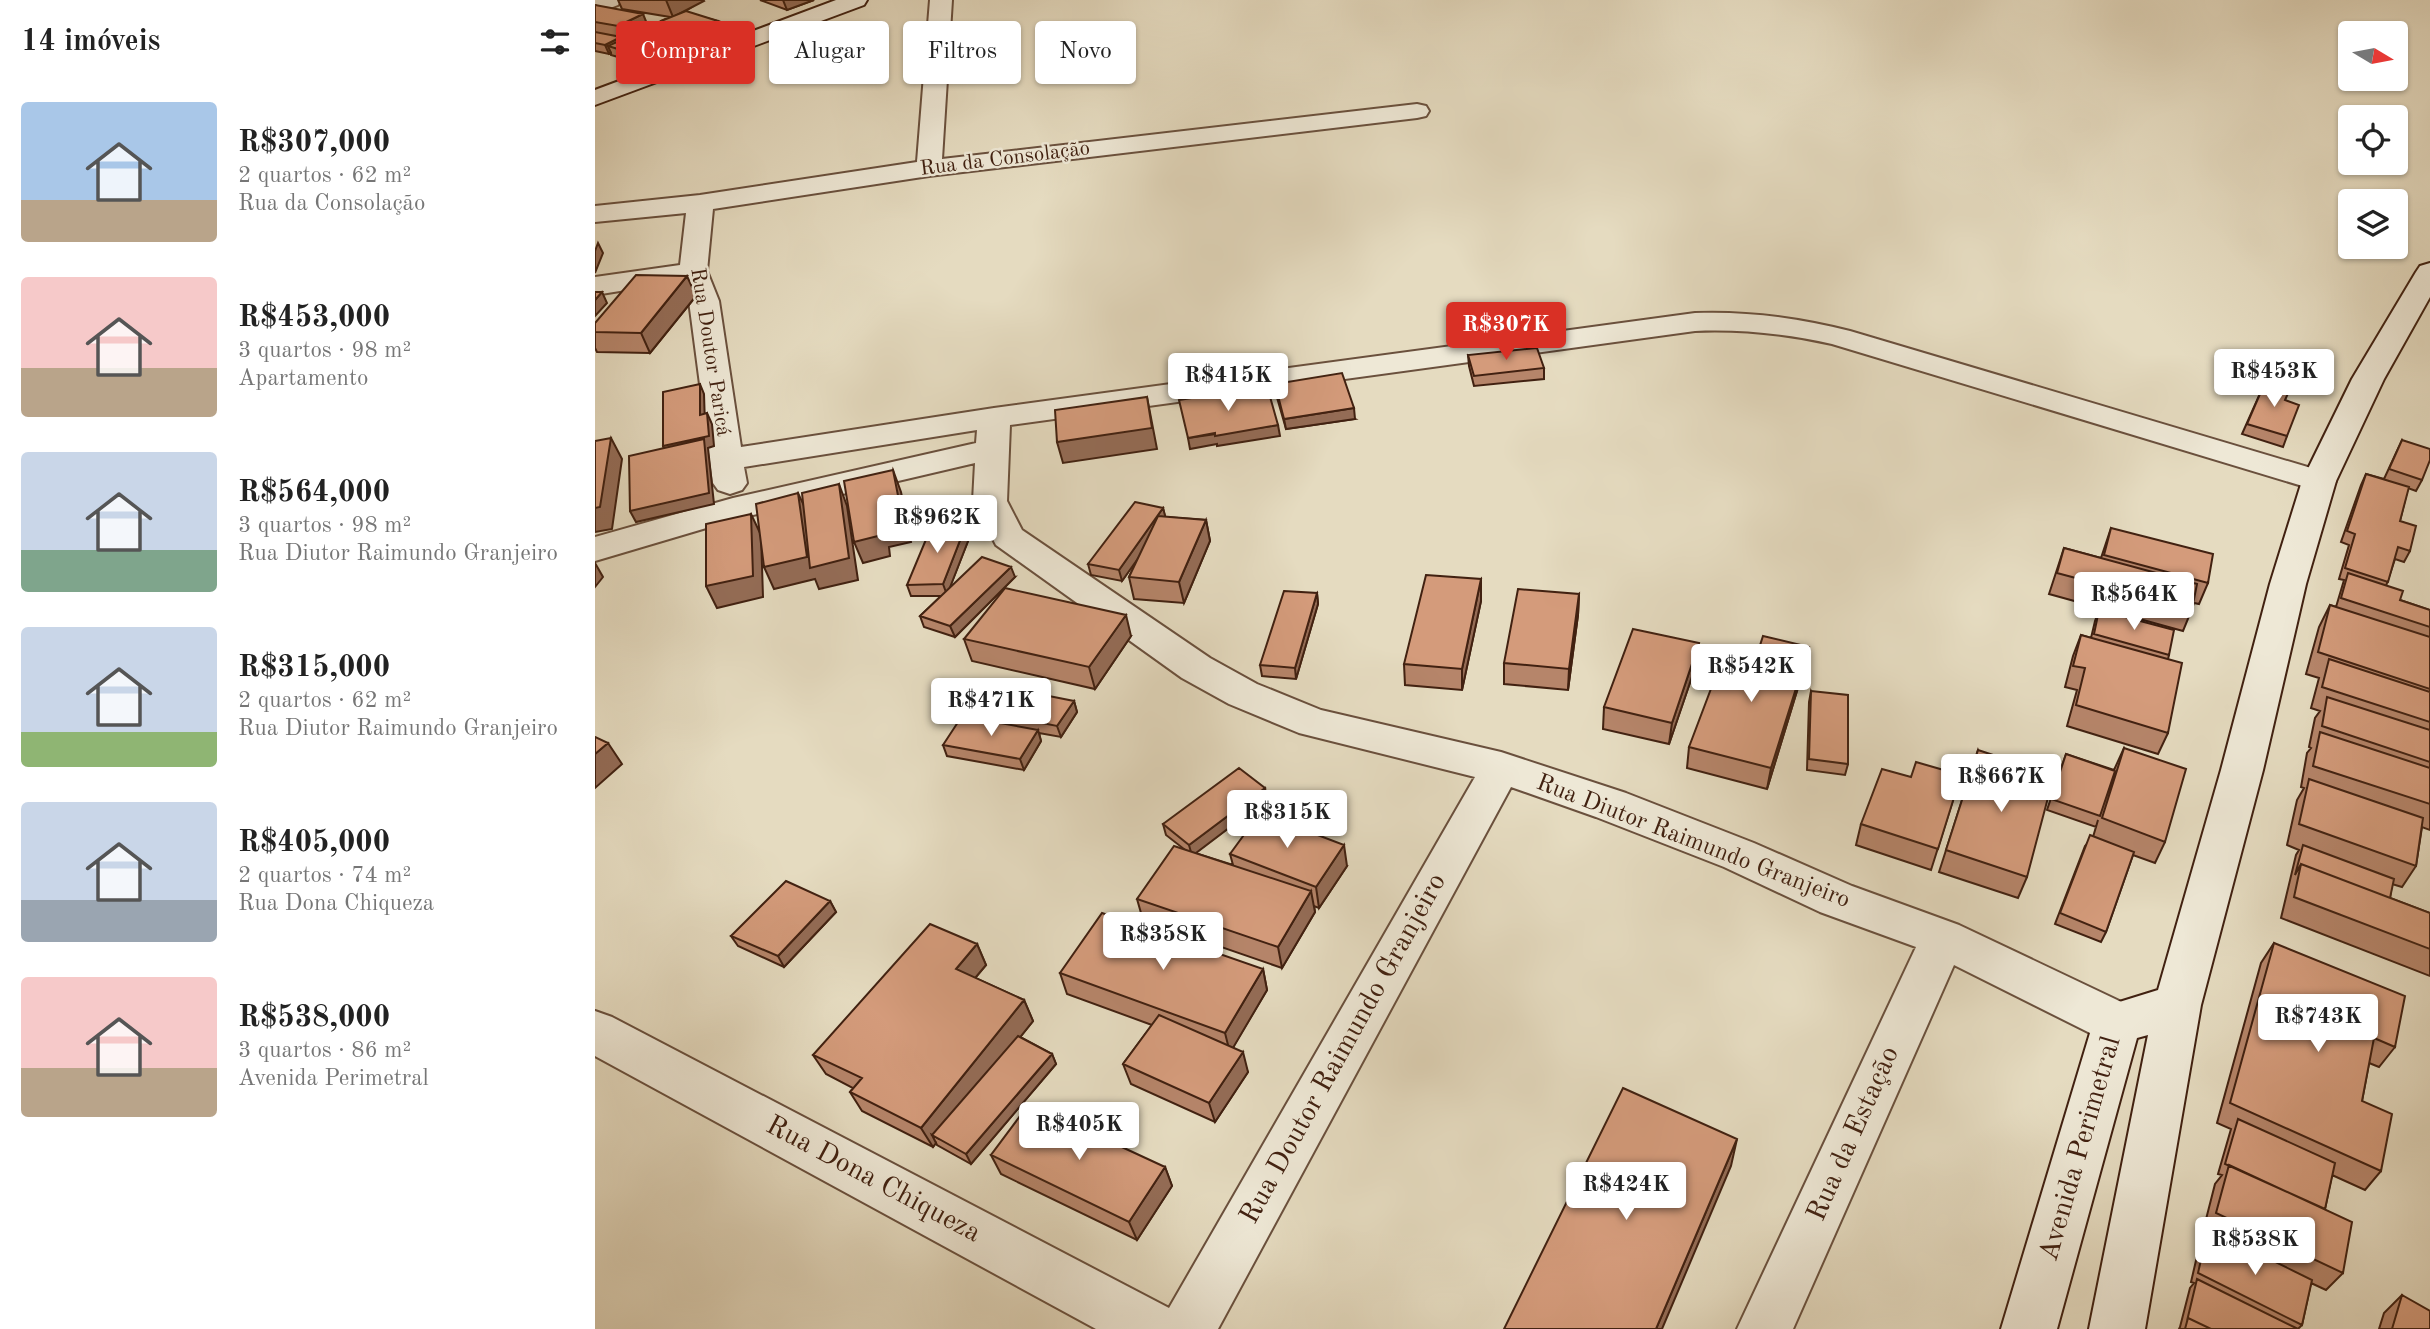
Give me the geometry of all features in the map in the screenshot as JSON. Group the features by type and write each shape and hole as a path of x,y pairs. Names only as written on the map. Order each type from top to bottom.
{"street":[{"path":"595,8 610,0"},
{"path":"595,98 856,0"},
{"path":"929,168 941,0"},
{"name":"Rua da Consolação","path":"595,214 700,203 929,168 1417,111"},
{"name":"Rua Doutor Paricá","path":"700,203 693,271 704,302 733,509"},
{"path":"595,286 693,271"},
{"path":"2117,1329 2178,1005 2242,771 2288,584 2319,481 2368,379 2430,272"},
{"path":"728,459 993,434 1695,322 1730,320 1768,323 1839,337 2319,481"},
{"path":"595,549 993,434"},
{"name":"Rua Diutor Raimundo Granjeiro","path":"993,434 990,501 1008,537 1196,668 1243,694 1313,723 1501,768 1611,806 1943,939 2117,1023"},
{"name":"Rua Doutor Raimundo Granjeiro","path":"1188,1329 1501,768"},
{"name":"Rua da Estação","path":"1765,1329 1943,939"},
{"name":"Avenida Perimetral","path":"2029,1329 2117,1023 2178,1005"},
{"name":"Rua Dona Chiqueza","path":"595,1032 1152,1329"}],"building":[{"path":"595,5 643,14 628,21 616,21 616,26 595,22"},
{"path":"686,11 718,21 661,21"},
{"path":"595,32 616,36 616,40 605,45 595,43"},
{"path":"636,275 687,276 641,333 595,332 595,323"},
{"path":"1537,348 1544,368 1474,376 1468,355"},
{"path":"1342,373 1354,408 1284,419 1275,384"},
{"path":"2266,380 2291,387 2285,400 2299,405 2287,436 2247,424"},
{"path":"700,384 700,415 707,413 709,436 663,446 663,392"},
{"path":"1267,386 1278,425 1188,438 1179,400"},
{"path":"1147,397 1152,428 1057,442 1055,410"},
{"path":"611,438 600,507 595,508 595,441"},
{"path":"704,439 709,493 630,511 629,456"},
{"path":"2402,440 2430,449 2430,460 2422,480 2389,469"},
{"path":"893,470 903,521 881,526 882,535 854,542 844,481"},
{"path":"2366,474 2409,487 2400,521 2416,526 2410,551 2398,547 2388,582 2345,568 2355,534 2347,531"},
{"path":"839,484 849,558 810,568 802,493"},
{"path":"798,493 807,557 764,567 756,504"},
{"path":"1135,502 1163,508 1119,570 1088,564"},
{"path":"751,514 753,576 706,586 706,524"},
{"path":"1158,516 1206,520 1179,582 1129,577"},
{"path":"932,525 966,525 943,584 907,585"},
{"path":"2111,528 2213,554 2208,583 2104,555"},
{"path":"2064,548 2197,584 2192,609 2057,573"},
{"path":"982,557 1011,567 950,626 920,616"},
{"path":"2348,573 2403,591 2400,600 2430,610 2430,627 2341,598"},
{"path":"1426,575 1481,579 1462,669 1404,664"},
{"path":"1005,588 1126,615 1089,667 964,639"},
{"path":"1518,589 1579,594 1569,669 1504,663"},
{"path":"1284,591 1317,593 1295,668 1260,665"},
{"path":"2330,605 2430,637 2430,689 2318,652"},
{"path":"2099,610 2174,630 2169,655 2094,634"},
{"path":"1633,629 1699,643 1672,723 1604,707"},
{"path":"2081,635 2182,663 2168,733 2076,705 2085,668 2073,666"},
{"path":"1763,636 1809,647 1771,768 1689,747 1723,657 1754,664"},
{"path":"2329,659 2430,692 2430,722 2322,687"},
{"path":"1014,689 1074,701 1057,726 996,714"},
{"path":"1811,691 1848,695 1848,764 1809,759"},
{"path":"2327,697 2430,730 2430,762 2322,726"},
{"path":"962,716 1038,730 1020,759 943,745"},
{"path":"2320,732 2430,768 2430,804 2313,766"},
{"path":"595,737 608,743 595,754"},
{"path":"2124,748 2186,769 2165,842 2102,818"},
{"path":"1978,750 2054,775 2027,877 1946,850"},
{"path":"2066,754 2115,771 2100,816 2051,799"},
{"path":"1916,762 1961,775 1938,849 1861,824 1882,769 1911,777"},
{"path":"1239,768 1265,788 1189,845 1163,824"},
{"path":"2309,779 2423,818 2416,866 2299,824"},
{"path":"1260,813 1344,845 1316,887 1230,854"},
{"path":"2090,835 2134,852 2106,932 2060,913"},
{"path":"2303,845 2394,879 2390,898 2301,864 2295,875"},
{"path":"1174,846 1311,891 1278,947 1137,899"},
{"path":"2301,864 2430,913 2430,949 2294,897"},
{"path":"786,881 830,901 778,956 731,936"},
{"path":"1102,913 1263,969 1225,1033 1060,973"},
{"path":"930,924 977,944 956,969 1024,1000 921,1128 850,1092 862,1078 813,1055"},
{"path":"2274,943 2405,996 2395,1047 2374,1038 2362,1101 2392,1114 2381,1171 2230,1103"},
{"path":"1159,1015 1243,1052 1209,1103 1123,1064"},
{"path":"1018,1036 1052,1054 966,1154 932,1135"},
{"path":"1623,1088 1737,1139 1656,1329 1504,1329"},
{"path":"1029,1104 1165,1167 1129,1222 991,1155"},
{"path":"2238,1119 2335,1163 2325,1209 2225,1164"},
{"path":"2229,1165 2352,1222 2343,1273 2216,1213"},
{"path":"2208,1229 2312,1280 2302,1325 2198,1273"},
{"path":"2197,1279 2298,1329 2211,1329 2188,1318 2187,1321"},
{"path":"2402,1295 2430,1311 2430,1329 2392,1329"},
{"path":"2188,1318 2211,1329 2185,1329"}]}
